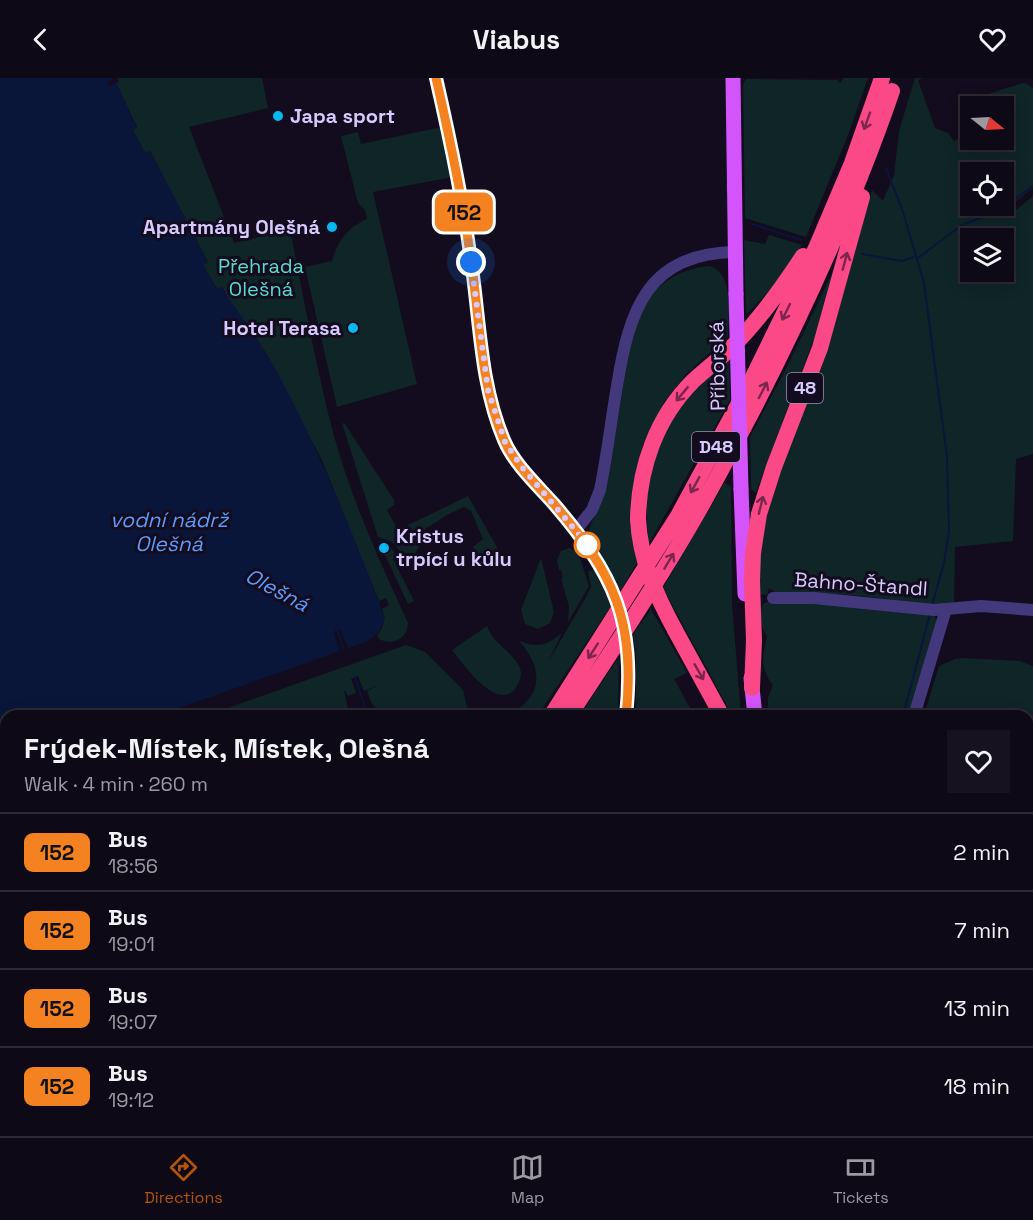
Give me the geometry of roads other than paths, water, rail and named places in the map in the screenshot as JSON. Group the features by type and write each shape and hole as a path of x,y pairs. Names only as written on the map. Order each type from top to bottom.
{"highway":[{"name":"D48","path":"555,710 673,525 705,467 785,315 890,82"},
{"name":"D48","path":"573,710 675,551 750,416 829,254 866,164 890,82"},
{"name":"48","path":"752,688 753,553 759,514 774,467 820,348 890,82"},
{"path":"719,710 655,591 645,565 638,519 644,466 651,445 665,417 683,392 734,346 773,300 817,232 852,163"}],"main road":[{"name":"Příborská","path":"733,78 743,562 754,710"}],"street":[{"path":"436,78 463,204 488,390 497,421 505,442 521,466 576,530 600,565 614,591 623,621 628,657 626,710"},
{"path":"576,530 592,510 600,490 625,340 639,304 656,282 670,270 707,254 735,252"},
{"name":"Bahno-Štandl","path":"773,598 814,598 936,609 981,606 1033,610"},
{"name":"Bahno-Štandl","path":"915,710 936,609"}],"water":[{"name":"vodní nádrž Olešná","path":"0,78 114,78 107,82 109,86 116,83 137,128 133,130 145,153 150,151 208,262 203,265 217,289 222,287 260,343 304,425 333,488 385,618 376,635 361,644 348,648 341,631 336,629 334,634 340,651 174,710 0,710"}],"waterway":[{"path":"886,168 903,212 924,283 947,457 949,530 944,563 932,605"},
{"path":"918,258 962,225 1001,210 1033,186"},
{"path":"752,224 801,240"},
{"path":"862,254 902,261 917,256"},
{"path":"905,710 930,614"},
{"name":"Olešná","path":"336,627 344,650"},
{"name":"Olešná","path":"355,677 366,710"}],"place":[{"name":"Japa sport","path":"278,116"},
{"name":"Apartmány Olešná","path":"332,227"},
{"name":"Hotel Terasa","path":"353,328"},
{"name":"Kristus trpící u kůlu","path":"384,548"}],"park label":[{"name":"Přehrada Olešná","path":"261,278"}]}
